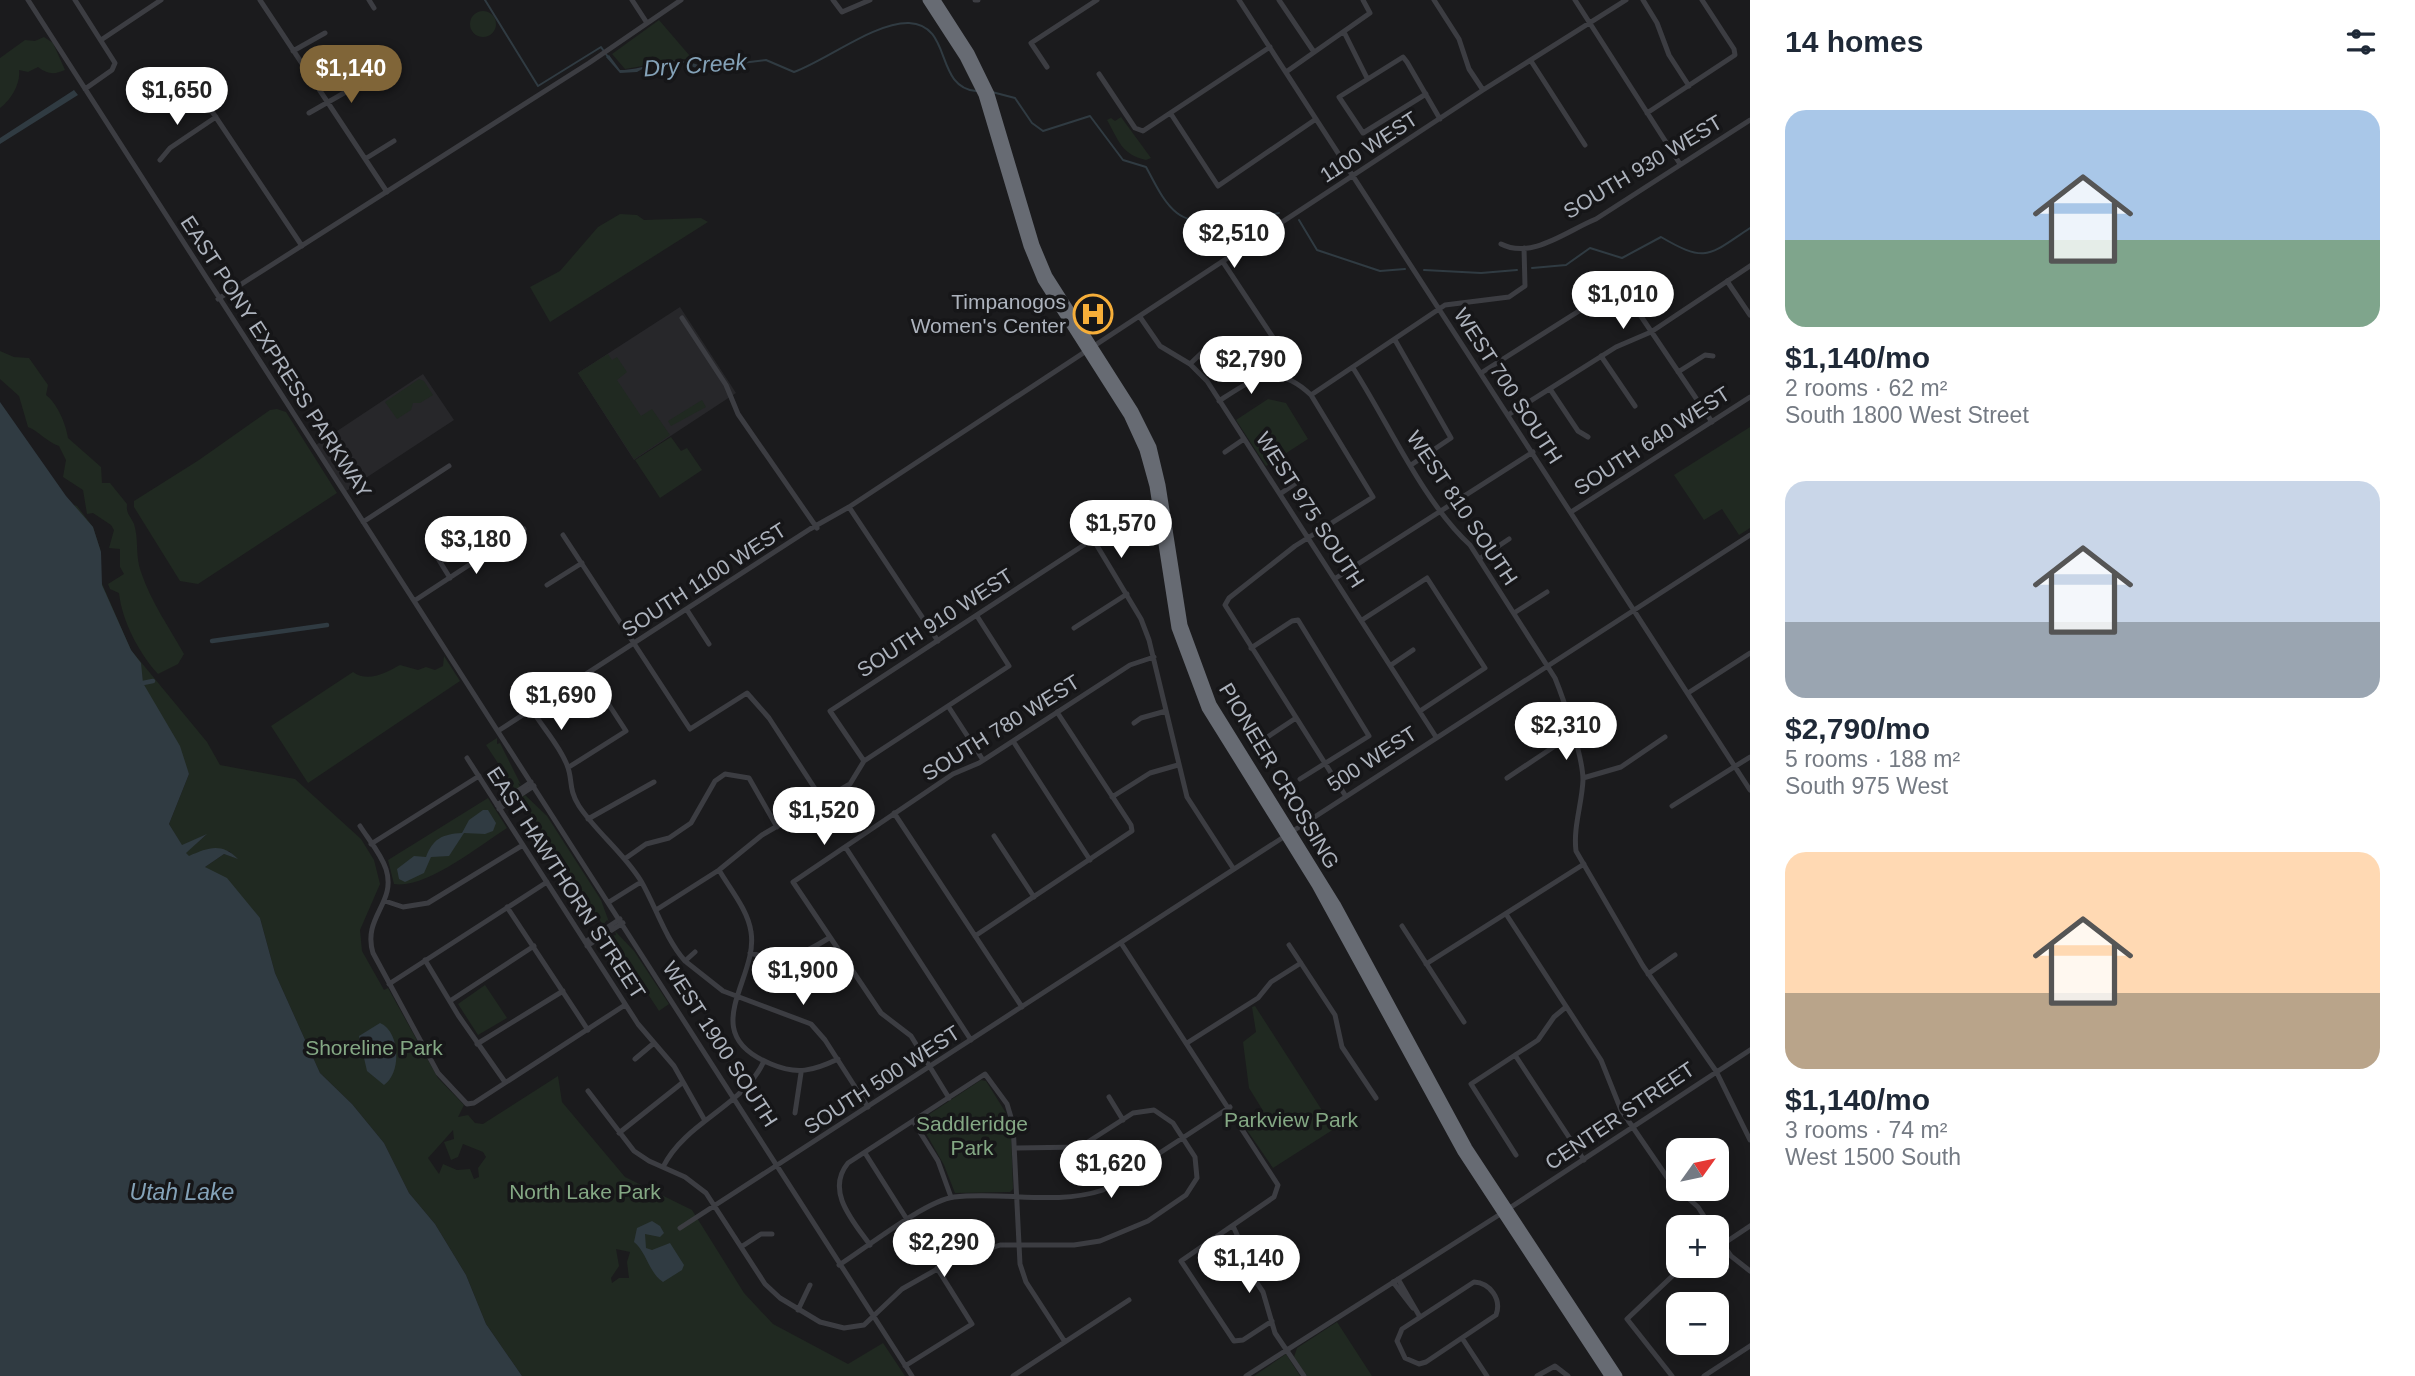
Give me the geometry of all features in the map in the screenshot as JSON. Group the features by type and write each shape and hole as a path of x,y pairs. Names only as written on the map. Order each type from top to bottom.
{"highway":[{"path":"927,0 986,92"},
{"path":"936,0 986,92"},
{"name":"PIONEER CROSSING","path":"986,92 1041,260 1128,415 1144,450 1154,486 1176,628 1195,685 1225,743 1288,832 1451,1133 1505,1211"},
{"path":"1505,1211 1609,1376"},
{"path":"1505,1211 1618,1376"}],"street":[{"name":"EAST PONY EXPRESS PARKWAY","path":"28,0 498,731"},
{"path":"75,0 115,66 85,89"},
{"path":"101,40 161,0"},
{"path":"260,0 387,192"},
{"path":"369,0 374,8"},
{"path":"632,0 647,23"},
{"path":"219,299 605,52 681,0"},
{"path":"834,0 840,11 870,0"},
{"path":"1047,67 1031,43 1097,0"},
{"name":"WEST 700 SOUTH","path":"1240,0 1750,790"},
{"path":"1279,0 1314,52"},
{"path":"1286,72 1370,13 1363,0"},
{"path":"1434,0 1460,39 1469,69 1483,90"},
{"path":"1575,0 1681,164"},
{"name":"1100 WEST","path":"1032,387 1483,90 1626,0"},
{"path":"1643,0 1657,23 1669,55 1689,86"},
{"path":"1647,113 1735,55 1734,49 1702,0"},
{"path":"1344,32 1367,78"},
{"path":"293,51 325,33"},
{"path":"1099,74 1140,131 1171,114 1270,47"},
{"path":"1426,94 1363,133 1339,97 1403,57 1426,94 1440,119"},
{"path":"1531,61 1585,145"},
{"path":"309,114 379,72"},
{"path":"201,95 302,246"},
{"path":"1171,114 1218,186 1316,118"},
{"path":"160,160 170,148 216,117"},
{"name":"SOUTH 930 WEST","path":"1524,248 1553,241 1571,228 1596,219 1750,120"},
{"path":"365,159 394,141"},
{"path":"1311,395 1452,303 1496,299 1525,286 1524,248 1509,248 1501,244"},
{"path":"1223,262 1274,339 1278,351 1278,375"},
{"path":"1508,415 1601,356 1651,332 1750,266"},
{"path":"1727,281 1750,315"},
{"path":"1481,373 1620,285 1712,422"},
{"name":"WEST 975 SOUTH","path":"1140,317 1160,346 1191,364 1202,374 1436,737"},
{"path":"682,318 726,385 738,414 817,528"},
{"path":"1395,340 1451,438 1411,465"},
{"path":"1191,364 1212,344"},
{"path":"1678,372 1705,355 1713,356"},
{"path":"1601,356 1636,407"},
{"name":"WEST 810 SOUTH","path":"1353,368 1411,465 1479,559 1548,664 1563,697 1583,778"},
{"path":"1219,401 1251,380 1278,375 1300,384 1311,395 1373,497 1309,538 1229,598 1225,605 1345,795"},
{"name":"SOUTH 1100 WEST","path":"498,731 810,529 817,528 1032,387"},
{"path":"1550,389 1578,431 1588,437"},
{"name":"SOUTH 640 WEST","path":"1571,512 1750,397"},
{"path":"1225,452 1244,439"},
{"path":"1336,578 1533,453"},
{"path":"363,522 449,466"},
{"path":"1280,494 1299,481"},
{"path":"849,507 938,641"},
{"path":"483,519 500,544"},
{"path":"414,601 524,528"},
{"path":"1548,664 1750,534"},
{"path":"564,535 690,729 747,693 769,718 823,801"},
{"path":"1479,559 1509,538"},
{"name":"SOUTH 910 WEST","path":"864,761 830,711 1093,539 1127,594"},
{"path":"434,552 450,578"},
{"path":"547,585 582,563"},
{"path":"1362,620 1427,578 1486,668 1420,711"},
{"path":"1514,613 1547,592"},
{"path":"1074,628 1127,594 1141,618 1154,657 1178,765 1194,811 1233,868"},
{"path":"687,610 709,645"},
{"path":"656,910 719,870 777,827 850,784 864,761 1009,666 977,616"},
{"path":"1251,648 1296,619 1324,658 1340,691 1369,736 1300,779"},
{"path":"1391,665 1413,650"},
{"path":"1688,693 1750,653"},
{"name":"SOUTH 780 WEST","path":"829,937 793,883 869,834 894,813 953,774 983,760 1129,665 1154,657"},
{"name":"500 WEST","path":"1022,1007 1548,664"},
{"path":"569,767 626,730 589,674"},
{"path":"948,706 983,760"},
{"path":"532,710 569,767 572,793 588,819 626,858 641,881 670,941 685,961 710,983 735,997 811,1024 838,1059 868,1108"},
{"path":"1134,723 1141,718 1166,711"},
{"path":"975,936 1132,831 1057,712"},
{"path":"1266,738 1296,718"},
{"name":"WEST 1900 SOUTH","path":"498,731 912,1376"},
{"path":"1665,737 1621,767 1583,778 1574,837 1576,851 1648,974 1716,1070 1750,1140"},
{"path":"1507,778 1555,746 1574,740"},
{"path":"1013,741 1090,860"},
{"path":"1672,806 1750,757"},
{"name":"EAST HAWTHORN STREET","path":"467,758 625,1005 674,1066 705,1119"},
{"path":"1112,797 1150,773 1178,765"},
{"path":"626,858 646,844 681,831 691,823 715,781 725,774 738,774 749,778 777,827"},
{"path":"371,844 479,776"},
{"path":"588,819 654,782"},
{"path":"498,807 533,784"},
{"path":"894,813 1022,1007"},
{"path":"360,826 387,872 385,901 375,915 369,934 373,953 440,1077 471,1105 625,1005"},
{"path":"994,836 1034,897"},
{"path":"385,901 403,907 428,903 523,845"},
{"path":"846,848 971,1040"},
{"path":"1426,964 1584,864"},
{"path":"719,870 747,916 752,934 750,953 735,997 734,1014 741,1041 764,1061 801,1073 838,1059"},
{"path":"609,902 641,881"},
{"path":"389,984 547,882"},
{"path":"507,907 588,1030"},
{"path":"1506,914 1604,1065 1615,1100 1633,1128 1671,1183 1703,1215"},
{"path":"586,944 621,921"},
{"path":"1402,926 1464,1022"},
{"path":"750,953 782,959 803,954 829,937 881,1013 911,1036 949,1098"},
{"path":"1121,943 1230,1107 1278,1185 1274,1198 1181,1261 1234,1341 1243,1340 1272,1321"},
{"path":"1289,945 1335,1015 1342,1047 1376,1098"},
{"path":"450,1001 534,946"},
{"path":"685,961 695,953"},
{"path":"1648,974 1675,956"},
{"path":"425,960 477,1044 505,1082"},
{"path":"1187,1043 1258,998 1271,982 1301,963"},
{"path":"477,1044 563,991"},
{"name":"SOUTH 500 WEST","path":"680,1228 1022,1007"},
{"path":"1516,1156 1471,1084 1538,1040 1554,1017 1566,1007"},
{"path":"635,1059 654,1043"},
{"name":"CENTER STREET","path":"1246,1376 1584,1160 1716,1070 1750,1050"},
{"path":"1515,1055 1584,1160"},
{"path":"663,1167 669,1156 705,1119 754,1081 764,1061"},
{"path":"795,1113 801,1073"},
{"path":"870,1245 844,1207 839,1180 848,1163 985,1074 1007,1104 1017,1148 1019,1245 1026,1282 1065,1342"},
{"path":"619,1133 682,1083"},
{"path":"588,1091 619,1133 641,1157 696,1185 715,1206 765,1284 798,1310 835,1327 853,1327 874,1318 902,1289 937,1268 990,1247 1087,1244 1123,1234 1186,1195 1197,1178 1195,1157 1173,1123 1154,1110 1143,1110 1123,1120 1080,1147 1017,1148"},
{"path":"1109,1097 1123,1120"},
{"path":"839,1265 951,1197 1082,1195 1103,1190 1230,1107"},
{"path":"913,1121 938,1161 951,1197"},
{"path":"865,1153 908,1221"},
{"path":"1233,1226 1245,1252 1248,1268 1263,1292 1275,1333 1304,1376"},
{"path":"1729,1240 1750,1226"},
{"path":"741,1247 761,1234 772,1234"},
{"path":"1729,1254 1750,1271"},
{"path":"905,1366 972,1324 937,1268"},
{"path":"1670,1278 1627,1319 1672,1376"},
{"path":"1395,1280 1418,1315"},
{"path":"1472,1283 1483,1283 1497,1300 1498,1310 1494,1317 1419,1364 1402,1353 1397,1341 1399,1332 1418,1315 1472,1283"},
{"path":"798,1310 810,1285"},
{"path":"1013,1376 1129,1300"},
{"path":"1462,1338 1487,1376"},
{"path":"1704,1376 1750,1346"},
{"path":"1537,1376 1552,1366 1559,1367 1568,1376"}],"shaded area":[{"path":"680,307 736,393 634,460 578,373"},
{"path":"423,374 454,420 346,491 316,445"}],"green space":[{"path":"483,11 492,15 496,24 492,33 483,37 474,33 470,24 474,15"},
{"path":"659,20 696,63 684,59 625,69 612,54"},
{"path":"44,37 53,43 65,70 54,73 38,67 28,72 19,70 14,91 0,108 0,58 25,40 35,41"},
{"path":"1121,117 1151,158 1146,160 1138,157 1122,146 1107,120 1111,118 1115,121"},
{"path":"620,214 637,215 644,220 701,218 708,222 550,322 530,287 560,271 598,227"},
{"path":"0,351 14,357 29,358 48,385 46,395 60,414 68,438 101,467 102,483 110,483 127,504 134,524 138,560 145,583 184,654 178,664 158,674 138,647 124,615 119,593 110,589 108,584 124,574 120,567 120,549 109,548 114,530 93,513 87,514 83,490 63,477 66,460 59,446 28,427 19,396 0,379"},
{"path":"608,354 612,360 617,357 627,372 617,380 641,416 652,409 670,435 634,459 578,373"},
{"path":"419,379 424,381 433,395 420,403 413,403 411,410 397,419 385,402"},
{"path":"1268,399 1286,403 1308,439 1266,466 1236,420"},
{"path":"702,400 706,407 671,426 668,421"},
{"path":"270,410 286,412 337,493 198,584 180,581 134,507 134,501"},
{"path":"1750,427 1750,528 1739,535 1722,509 1704,520 1674,475"},
{"path":"671,437 681,451 687,448 702,470 660,498 635,460"},
{"path":"45,495 77,506 93,527 101,552 100,579 131,650 207,742 220,765 295,779 361,839 374,860 380,884 360,930 362,951 384,990 388,988 438,1078 464,1105 458,1117 468,1115 475,1123 483,1124 558,1076 562,1102 625,1177 692,1210 744,1293 773,1324 848,1364 883,1343 905,1376 522,1376 486,1324 466,1275 435,1224 409,1193 384,1143 352,1104 320,1073 275,973 260,918 205,867 224,854 236,858 229,851 189,857 185,853 206,835 182,846 169,824 189,774","holes":["453,1130 454,1139 444,1142 451,1160 458,1157 463,1144 483,1152 486,1157 478,1168 479,1177 474,1179 470,1169 457,1170 443,1164 439,1174 428,1158","616,1249 630,1252 627,1262 629,1278 619,1278 612,1283 611,1278 619,1266"]},
{"path":"444,656 460,681 308,783 271,726 353,672 371,677 400,665 418,670 426,667 435,670 443,666"},
{"path":"497,738 497,744 500,743 521,785 518,783 520,787 502,799 515,789 486,745"},
{"path":"525,795 547,816 601,900 609,922 607,920 603,925 521,798 506,807"},
{"path":"488,798 507,828 436,873 407,884 394,884 388,860"},
{"path":"615,931 634,951 669,1004 659,1011 610,936 616,935"},
{"path":"485,985 507,1018 478,1035 458,1004"},
{"name":"Parkview Park","path":"1255,1006 1334,1129 1273,1168 1242,1123 1262,1109 1249,1088 1243,1042 1256,1032 1252,1007"},
{"name":"Saddleridge Park","path":"981,1080 986,1081 1006,1113 1011,1130 1013,1189 1010,1192 955,1193 944,1165 919,1121"},
{"path":"1337,1322 1372,1376 1307,1376 1294,1357 1297,1348"},
{"path":"1286,1354 1300,1376 1254,1376"}],"water":[{"path":"609,55 620,70 650,65 637,72 620,73 606,57"},
{"path":"676,60 701,66 701,70 681,62 653,64"},
{"path":"74,90 78,95 0,144 0,138"},
{"name":"Utah Lake","path":"0,402 66,496 93,527 101,552 102,585 131,650 141,663 143,683 180,746 189,774 169,824 182,845 207,834 186,853 189,856 220,848 238,859 224,854 205,867 227,878 260,918 275,973 320,1073 352,1104 384,1143 409,1193 435,1224 466,1275 486,1324 522,1376 0,1376"},
{"path":"483,810 488,810 496,823 493,831 485,834 464,833 449,856 431,857 424,873 405,882 399,879 397,869 414,856 426,857 439,839 462,833 469,820"},
{"path":"380,1023 392,1034 396,1052 394,1071 384,1085 367,1071 359,1036"},
{"path":"652,1221 660,1226 664,1233 660,1237 645,1234 646,1248 652,1250 670,1243 684,1265 682,1270 663,1282 634,1242 637,1228"}],"waterway":[{"name":"Dry Creek","path":"485,0 538,86 601,47 608,57"},
{"name":"Dry Creek","path":"701,68 766,60 794,72 866,35 896,24 909,23 923,26 932,34 954,79 963,87 976,91"},
{"name":"Dry Creek","path":"992,92 1015,98 1032,123 1043,131 1090,116 1123,160 1146,167 1168,203 1186,218 1226,222 1279,213"},
{"name":"Dry Creek","path":"1299,220 1317,250 1380,271 1405,269"},
{"name":"Dry Creek","path":"1532,268 1566,265 1590,248 1622,258 1661,237 1689,251 1707,253 1725,245 1750,228"},
{"name":"Dry Creek","path":"1424,270 1481,273 1517,270"},
{"path":"212,641 327,625"},
{"path":"143,683 153,681"}],"place":[{"name":"Timpanogos Women's Center","path":"1093,314"}],"park label":[{"name":"Shoreline Park","path":"374,1048"},
{"name":"North Lake Park","path":"585,1192"}]}
